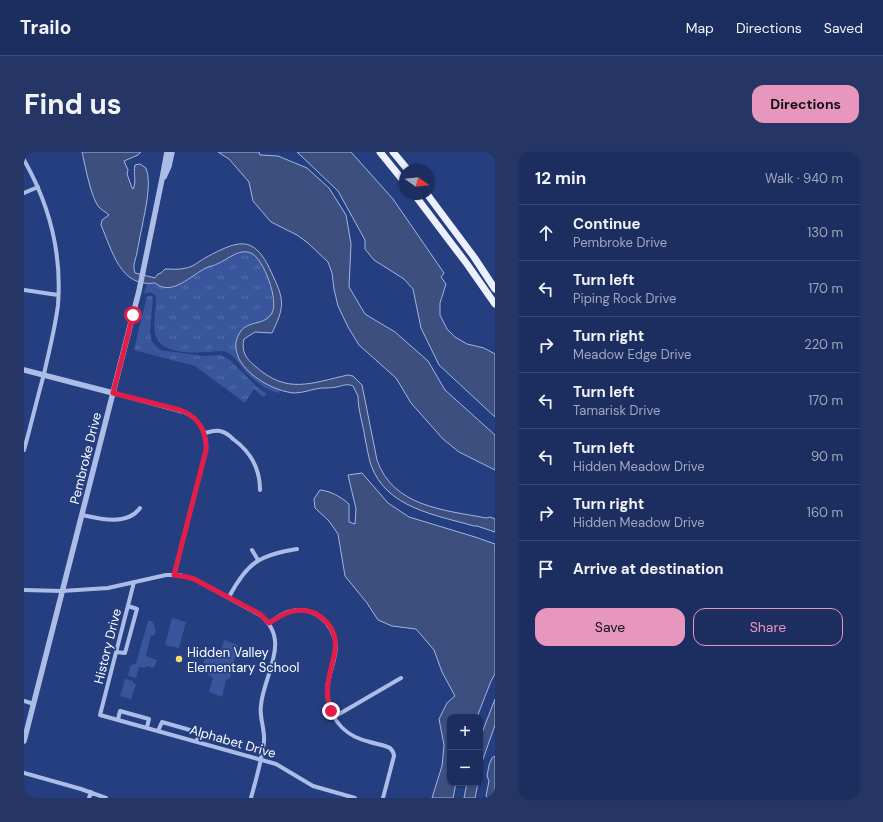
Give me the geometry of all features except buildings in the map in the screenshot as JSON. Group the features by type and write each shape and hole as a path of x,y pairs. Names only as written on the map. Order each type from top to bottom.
{"main road":[{"path":"380,152 399,176"},
{"path":"393,152 403,164"},
{"path":"419,200 495,304"},
{"path":"431,200 495,288"}],"street":[{"name":"Pembroke Drive","path":"24,741 139,291 167,152"},
{"name":"Pembroke Drive","path":"162,179 166,174 172,152"},
{"path":"24,160 38,187 53,231 58,263 58,295 53,336 24,450"},
{"path":"24,193 38,187"},
{"path":"24,290 58,295"},
{"path":"24,370 184,412 199,422 204,433 206,450 174,575"},
{"path":"204,433 213,430 227,433 246,450 257,468 260,490"},
{"path":"82,515 104,519 122,518 135,514 140,508"},
{"path":"229,597 244,572 258,560 278,552 297,549"},
{"path":"252,550 258,560"},
{"path":"24,590 62,591 108,588 161,576 174,575 194,579 260,614 269,623 275,634 276,646 261,706 264,735 251,798"},
{"name":"History Drive","path":"100,714 134,582"},
{"path":"116,652 125,653 129,639 136,609 128,606"},
{"path":"269,623 286,612 298,610 317,614 330,627 335,638 336,649 328,681 327,695 329,706 334,717 343,729 354,737 388,747 393,751 394,756 383,798"},
{"path":"334,717 401,678"},
{"path":"24,701 34,704"},
{"path":"118,719 120,711 126,712 149,719 146,727"},
{"name":"Alphabet Drive","path":"100,714 282,766 313,786 355,798"},
{"path":"158,731 162,722 199,733 197,741"},
{"path":"24,773 91,792 106,798"},
{"path":"89,798 91,792"}],"green space":[{"path":"245,252 251,253 256,257 265,272 272,292 273,309 271,315 265,321 249,326 239,333 236,347 238,355 249,371 264,383 280,389 279,393 266,388 253,379 230,354 225,351 184,352 169,349 163,345 158,341 154,330 156,297 151,293 144,294 147,284 184,280 207,267 218,264 231,256"},
{"path":"147,296 153,297 150,332 152,342 160,350 203,356 221,355 230,360 257,387 267,394 263,397 254,389 245,403 195,366 134,350"},
{"path":"172,618 186,622 179,648 165,645"},
{"path":"148,621 152,621 155,627 155,632 154,636 151,635 146,656 157,660 154,668 146,666 145,668 139,667 136,678 128,676 130,666 136,663"},
{"path":"224,640 238,645 230,678 226,680 222,697 209,692 213,678 202,670 205,658 210,659 213,649 221,651"},
{"path":"125,679 133,681 133,683 136,684 131,699 120,696"}],"shaded area":[{"path":"82,152 141,152 138,155 124,161 133,189 135,183 135,165 140,164 146,168 148,174 147,197 134,264 135,273 155,278 165,269 189,267 217,252 237,244 245,244 253,247 260,253 266,262 280,292 282,304 279,317 272,333 255,332 244,339 243,347 249,361 267,375 278,381 289,384 311,383 348,375 353,376 362,385 377,460 385,476 395,488 422,504 438,509 495,519 495,532 414,508 388,491 378,480 371,465 358,396 353,386 346,385 298,393 286,392 263,382 243,366 236,348 236,342 239,334 248,326 268,318 274,307 272,290 265,271 261,263 251,253 242,252 233,255 216,265 207,267 181,283 168,288 161,287 155,283 143,283 133,280 125,273 114,256 101,225 102,220 109,215 100,208 93,196"},
{"path":"218,152 259,152 260,155 278,156 307,168 329,188 346,215 351,244 349,287 365,314 395,332 428,361 445,390 495,435 495,470 459,452 443,439 411,403 396,378 359,345 338,306 332,273 328,262 297,235 271,222 253,201 249,182 229,159"},
{"path":"297,152 351,152 393,199 444,273 441,277 446,284 440,303 440,315 447,329 455,337 467,344 484,348 495,354 495,417 439,365 421,328 413,289 404,279 374,260 365,249 365,240 338,191"},
{"path":"362,473 388,503 409,517 495,544 495,674 478,714 447,714 447,786 455,786 453,798 432,798 442,766 444,745 439,719 447,703 455,696 442,672 434,650 416,629 392,626 378,620 367,603 345,576 338,534 329,521 315,508 314,499 320,490 332,493 349,504 349,522 355,524 356,509 348,475"},
{"path":"495,699 495,725 483,759 483,730"},
{"path":"495,756 495,798 488,798 486,796 489,781 487,776 489,765 492,758"},
{"path":"466,786 477,786 475,798 464,798"}],"place":[{"name":"Hidden Valley Elementary School","path":"179,659"}],"route":[{"path":"133,315 113,393 180,410 189,414 199,422 206,438 206,450 174,575 194,579 260,614 269,623 286,612 293,610 305,610 322,617 333,632 336,645 336,653 327,688 331,711"}]}
